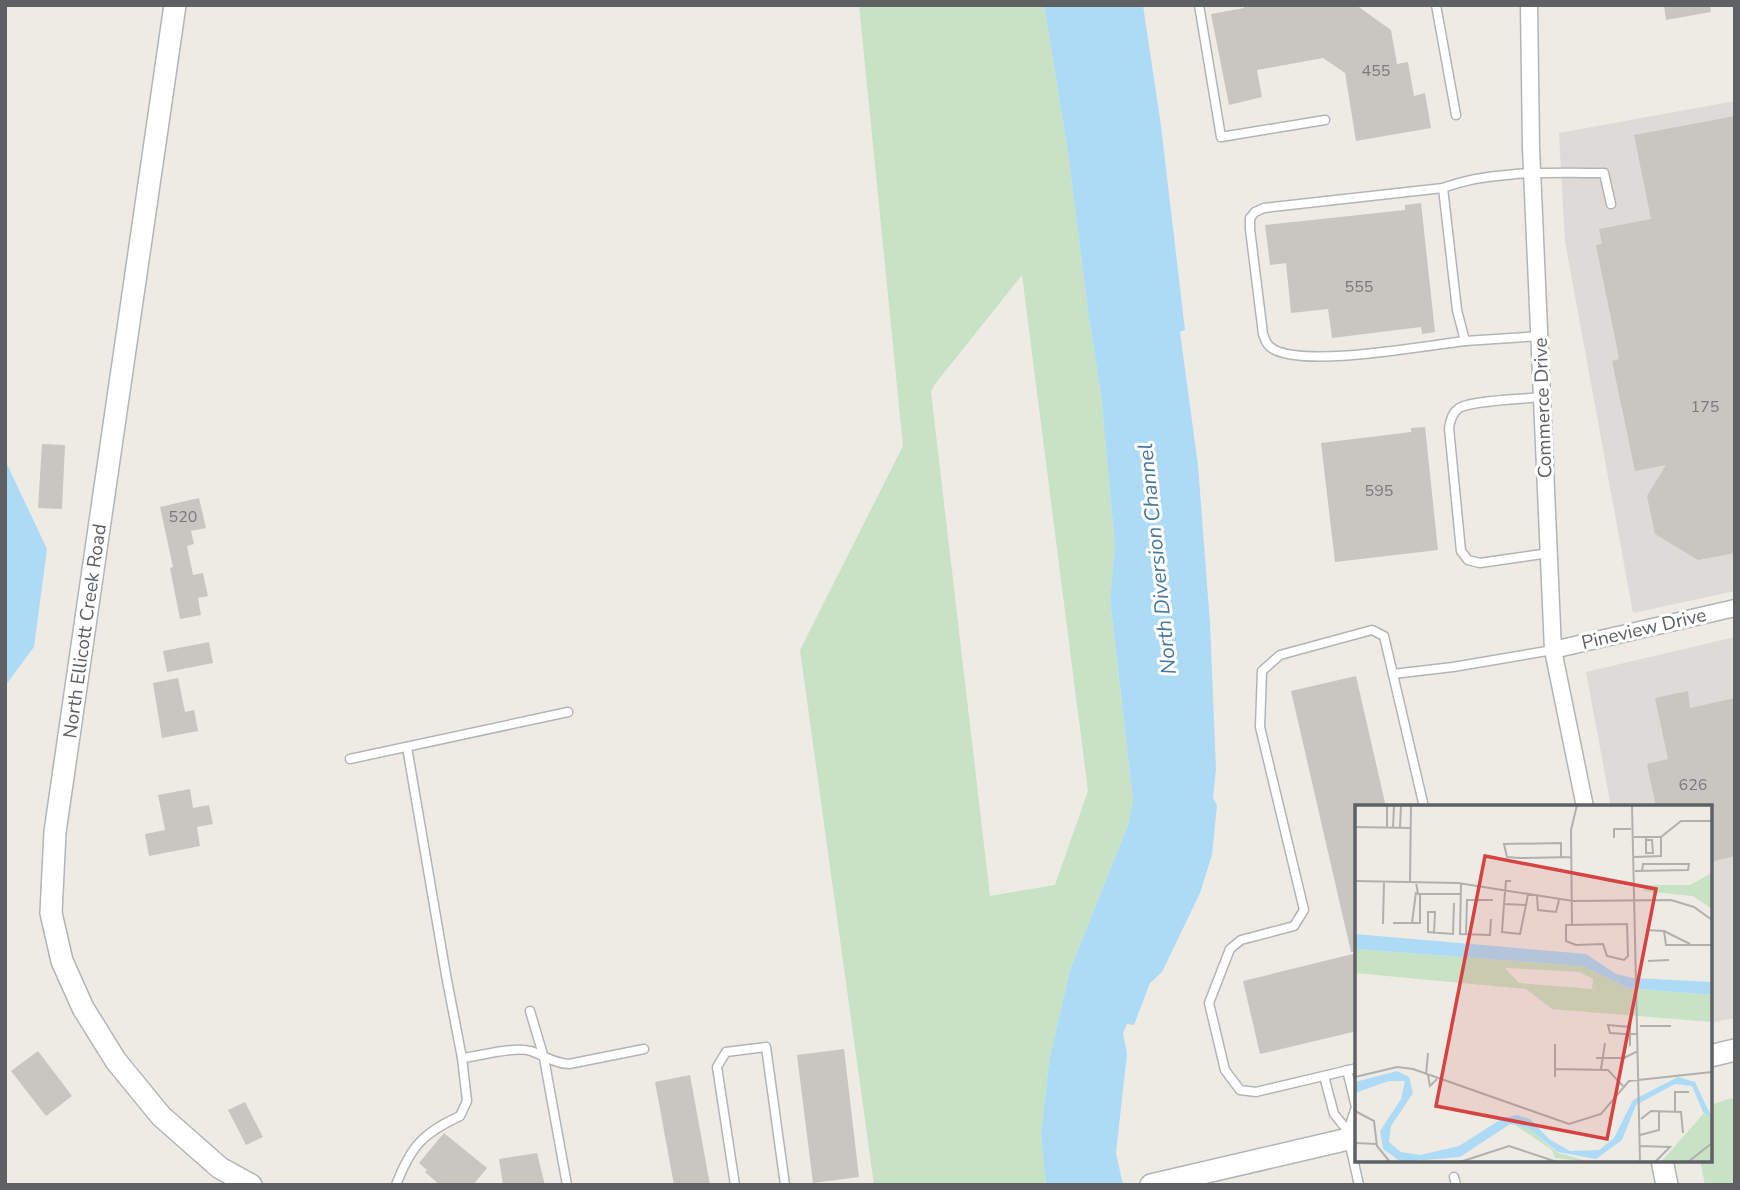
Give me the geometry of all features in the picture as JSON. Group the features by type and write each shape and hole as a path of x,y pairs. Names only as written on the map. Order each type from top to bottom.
{"street":[{"name":"North Ellicott Creek Road","path":"175,5 55,832 51,913 62,961 83,1008 116,1061 161,1116 220,1168 251,1185"},
{"name":"Commerce Drive","path":"1529,5 1532,173 1553,650 1585,805"},
{"name":"Pineview Drive","path":"1553,650 1735,608"},
{"path":"1712,1056 1735,1050"},
{"path":"1151,1185 1351,1136"},
{"path":"1661,1162 1667,1185"}],"lane":[{"path":"1199,5 1221,137 1325,120"},
{"path":"1436,5 1456,115"},
{"path":"1539,335 1329,357 1290,355 1277,351 1267,345 1263,334 1250,218 1255,212 1283,204 1443,188 1460,181 1532,173 1604,173 1611,204"},
{"path":"1443,188 1457,310 1465,341"},
{"path":"1542,397 1459,408 1451,417 1449,428 1461,551 1468,560 1480,563 1549,553"},
{"path":"1355,1068 1256,1092 1240,1090 1225,1070 1209,1003 1230,949 1241,940 1294,926 1304,910 1261,727 1262,671 1280,655 1372,630 1384,636 1424,805"},
{"path":"1393,674 1553,650"},
{"path":"350,759 568,712"},
{"path":"396,1185 414,1147 433,1129 460,1116 467,1101 462,1058 407,747"},
{"path":"530,1011 544,1058 567,1185"},
{"path":"735,1185 717,1067 726,1052 766,1047 785,1185"},
{"path":"462,1058 518,1050 530,1051 557,1063 569,1064 644,1049"},
{"path":"1347,1070 1355,1103"},
{"path":"1324,1076 1334,1114 1351,1136"},
{"path":"1355,1113 1351,1136 1355,1160"},
{"path":"1355,1162 1359,1185"}],"shaded area":[{"path":"1735,101 1735,591 1633,613 1565,241 1559,133"},
{"path":"1735,637 1735,1018 1712,1023 1712,805 1611,805 1586,672"}],"green space":[{"path":"859,5 1044,5 1068,153 1101,395 1115,546 1110,601 1133,800 1128,825 1070,970 1049,1061 1041,1135 1046,1185 874,1185 800,650 903,446","holes":["1022,275 1088,791 1055,885 990,896 931,392"]},
{"path":"1732,1098 1735,1101 1735,1185 1705,1185 1700,1162 1712,1162 1712,1104"}],"water":[{"name":"North Diversion Channel","path":"1044,5 1143,5 1161,126 1185,330 1180,332 1198,465 1210,623 1216,769 1213,798 1217,805 1212,855 1200,893 1162,972 1150,983 1134,1025 1127,1024 1123,1033 1127,1054 1116,1153 1123,1185 1046,1185 1041,1135 1049,1061 1070,970 1128,825 1133,800 1110,600 1115,546 1101,395 1068,153"},
{"path":"5,460 47,549 34,647 5,686"}],"building":[{"path":"1244,5 1356,5 1391,30 1397,64 1408,62 1414,96 1425,93 1431,128 1356,141 1345,73 1323,58 1257,70 1262,97 1229,105 1211,14 1244,8"},
{"path":"1664,5 1710,5 1711,12 1666,20"},
{"path":"1735,116 1735,553 1698,560 1655,534 1647,496 1666,465 1635,471 1612,361 1619,359 1596,245 1602,244 1599,229 1651,219 1634,135"},
{"path":"1421,203 1435,332 1422,334 1421,327 1332,338 1328,309 1291,313 1286,263 1270,265 1265,225 1405,210 1405,205"},
{"path":"1425,427 1438,550 1335,562 1321,443 1411,432 1411,428"},
{"path":"42,444 65,445 62,509 38,508"},
{"path":"199,498 206,528 191,531 194,544 187,546 193,575 203,573 208,596 198,598 201,615 180,619 170,568 173,567 160,507"},
{"path":"209,642 213,663 167,672 163,651"},
{"path":"1356,676 1386,805 1355,805 1355,952 1351,952 1291,691"},
{"path":"178,678 185,712 194,710 198,731 162,738 153,683"},
{"path":"1688,691 1690,708 1735,698 1735,856 1712,862 1712,805 1656,805 1647,764 1668,759 1655,698"},
{"path":"190,789 193,808 209,805 213,824 197,827 200,846 149,856 145,834 165,830 158,795"},
{"path":"1355,953 1355,1031 1260,1054 1243,981"},
{"path":"844,1049 859,1177 813,1183 797,1055"},
{"path":"38,1051 72,1096 46,1116 11,1071"},
{"path":"690,1075 710,1185 674,1185 655,1082"},
{"path":"245,1102 263,1137 246,1145 228,1110"},
{"path":"444,1133 487,1168 473,1185 440,1185 419,1163"},
{"path":"537,1153 545,1185 503,1185 499,1159"}]}
